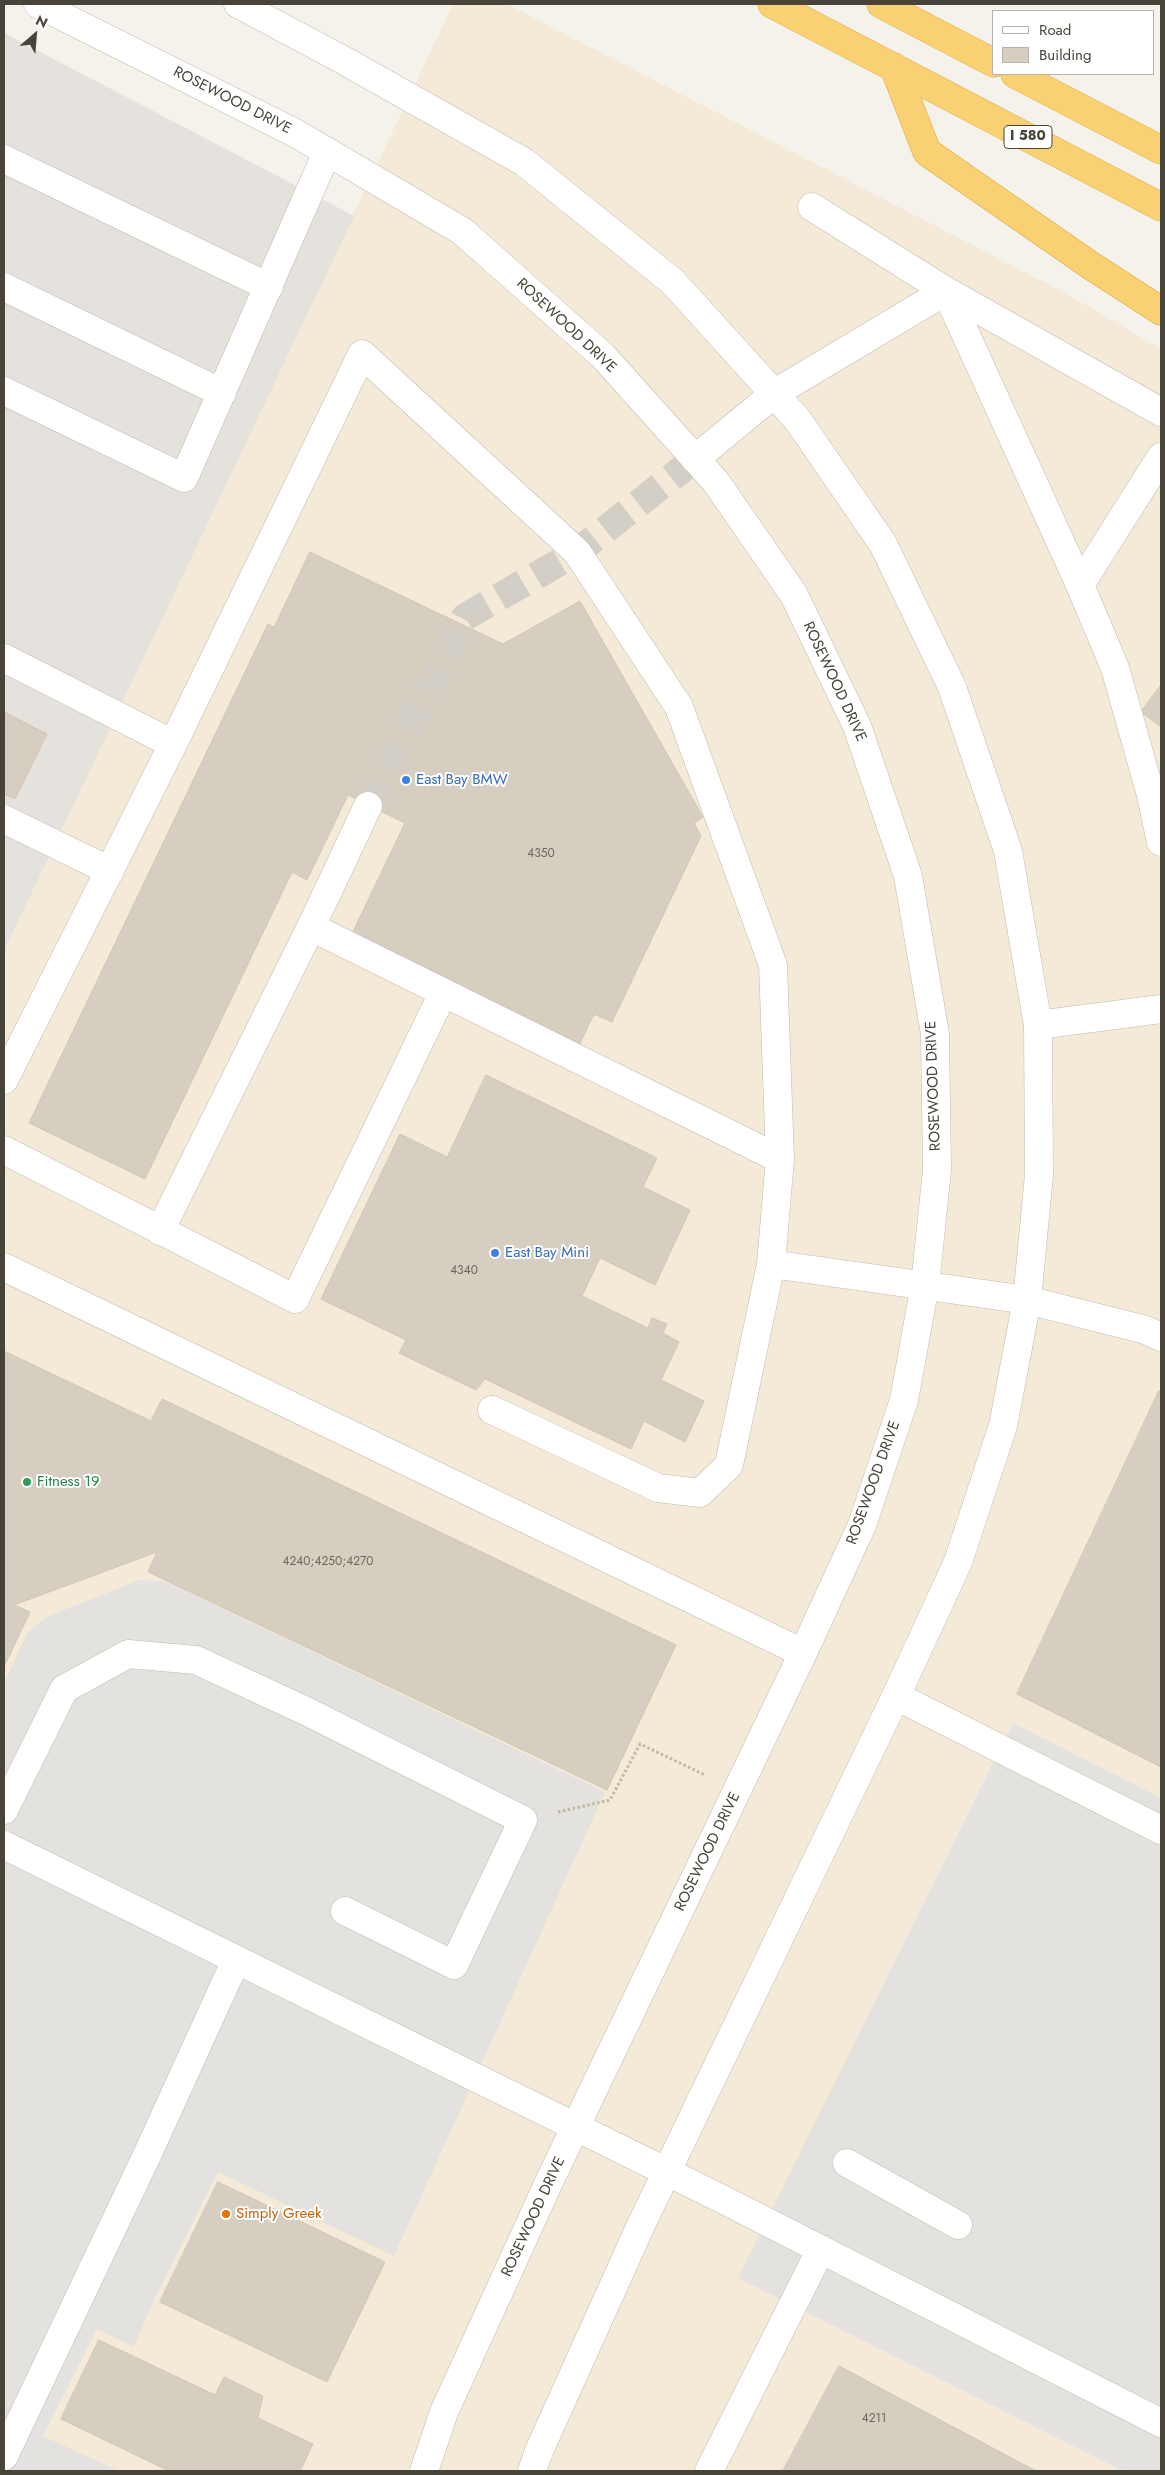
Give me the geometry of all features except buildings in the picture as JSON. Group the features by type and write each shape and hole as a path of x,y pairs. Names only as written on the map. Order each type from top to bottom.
{"highway":[{"name":"I 580","path":"772,4 1161,207"},
{"path":"881,4 992,62"},
{"path":"894,66 927,152 1090,265 1161,310"},
{"path":"1016,75 1161,150"}],"street":[{"name":"ROSEWOOD DRIVE","path":"38,4 297,134 462,232 603,356 716,482 794,595 857,726 908,876 935,1034 937,1170 925,1285 904,1400 862,1525 803,1653 576,2127 444,2412 424,2471"},
{"path":"238,4 345,60 524,162 673,282 797,419 883,544 952,688 1008,851 1038,1025 1040,1175 1027,1300 1003,1426 958,1562 896,1696 666,2172 543,2442 532,2471"},
{"path":"4,391 184,478 327,152"},
{"path":"4,159 269,287"},
{"path":"812,207 946,291 1161,412"},
{"path":"4,287 222,393"},
{"path":"695,459 775,393 946,291"},
{"path":"946,291 1080,585 1115,668 1152,795 1161,842"},
{"path":"4,1080 110,872 362,354 577,552 679,707 772,965 780,1159 771,1264 728,1465 700,1493 658,1488 492,1410"},
{"path":"1080,585 1161,457"},
{"path":"4,658 173,744"},
{"path":"160,1231 311,927 368,806"},
{"path":"4,819 110,872"},
{"path":"311,927 443,994 780,1159"},
{"path":"4,1150 295,1299 443,994"},
{"path":"1038,1025 1161,1009"},
{"path":"771,1264 1027,1300 1146,1330 1161,1337"},
{"path":"4,1267 803,1653"},
{"path":"4,1810 64,1689 128,1654 196,1660 308,1712 523,1820 454,1965 345,1911"},
{"path":"896,1696 1161,1830"},
{"path":"4,1845 821,2249 1161,2423"},
{"path":"4,2456 148,2153 236,1960"},
{"path":"847,2163 958,2225"},
{"path":"709,2471 821,2249"}],"path":[{"path":"523,1820 610,1800 640,1744 737,1791"}],"shaded area":[{"path":"453,4 507,4 1067,294 1161,349 1161,2471 4,2471 4,951"},
{"path":"4,33 354,216 4,951"},
{"path":"140,1580 167,1582 605,1792 394,2256 218,2172 153,2302 134,2347 97,2329 43,2436 119,2471 4,2471 4,1683 27,1634 46,1617"},
{"path":"1013,1723 1161,1798 1161,2471 1123,2471 738,2278"}],"tunnel":[{"path":"368,806 465,617 577,552 695,459"}],"place":[{"name":"East Bay BMW","path":"406,780"},
{"name":"East Bay Mini","path":"495,1253"},
{"name":"Fitness 19","path":"27,1482"},
{"name":"Simply Greek","path":"226,2214"}]}
